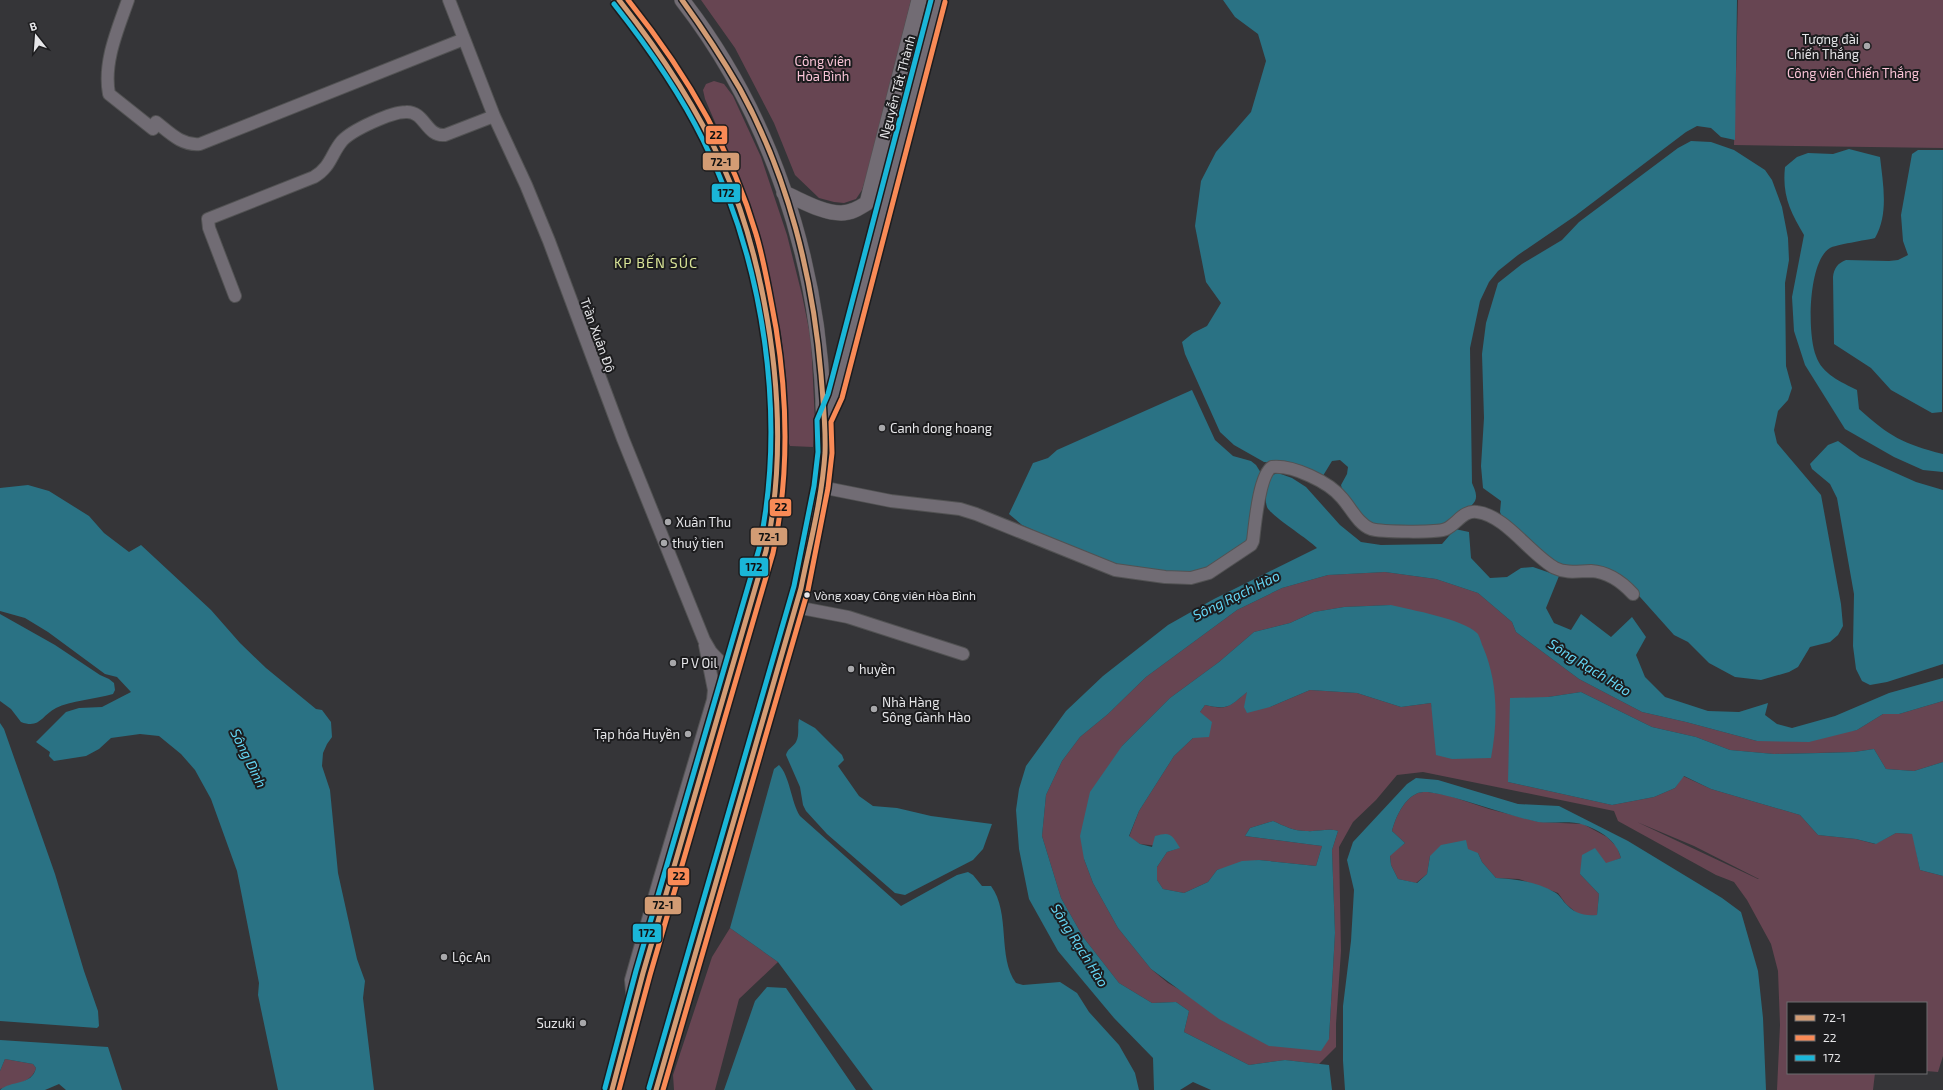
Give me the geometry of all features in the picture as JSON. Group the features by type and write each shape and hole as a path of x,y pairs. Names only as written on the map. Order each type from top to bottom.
{"main road":[{"path":"612,1090 766,551 777,481 779,450 776,383 768,322 756,260 747,228 712,143 694,108 665,60 619,0"},
{"path":"656,1090 796,607 821,487 825,452 822,369 814,303 795,223 765,141 739,87 718,52 682,0"},
{"name":"Nguyễn Tất Thành","path":"867,203 919,0"},
{"name":"Nguyễn Tất Thành","path":"824,421 835,396 845,352 885,207 938,0"},
{"path":"784,193 826,211 841,214 854,211 867,203 885,207"}],"street":[{"path":"128,0 109,62 107,78 109,94 154,126 187,145 200,144 464,39"},
{"name":"Trần Xuân Độ","path":"449,0 494,116 538,213 623,439 704,640 711,652 731,673"},
{"path":"235,296 209,228 208,219 314,177 328,166 342,141 348,136 358,129 397,113 406,112 418,114 432,133 438,136 445,135 494,116"},
{"path":"821,487 891,501 960,509 1025,532 1115,570 1165,577 1191,578 1209,573 1251,545 1253,541 1260,492 1266,473 1272,466 1278,466 1310,476 1320,481 1339,494 1360,521 1369,528 1390,531 1443,529 1467,514 1478,512 1486,514 1507,527 1557,569 1572,572 1591,571 1604,574 1619,581 1633,594"},
{"path":"796,607 848,617 963,654"},
{"path":"634,1009 631,980 659,881 714,700 714,690 704,640"}],"green space":[{"name":"Công viên Hòa Bình","path":"701,0 911,0 872,159 862,190 856,199 844,203 819,198 795,175 774,123 735,48"},
{"name":"Công viên Chiến Thắng","path":"1738,0 1943,0 1943,148 1734,145"},
{"path":"714,81 724,84 733,96 761,157 787,235 811,339 815,422 813,447 790,446 788,441 786,377 781,334 763,254 743,187 705,99 703,90 706,84"},
{"path":"1385,572 1436,579 1478,593 1512,622 1516,632 1579,679 1642,712 1757,741 1857,730 1883,714 1899,714 1943,701 1943,762 1914,771 1886,769 1874,749 1854,752 1774,754 1730,750 1696,737 1652,727 1581,692 1548,697 1508,782 1612,805 1654,797 1675,788 1683,776 1711,789 1800,815 1818,835 1856,839 1875,844 1896,833 1913,834 1920,870 1943,876 1943,1056 1938,1072 1927,1071 1927,1002 1787,1002 1787,1074 1875,1074 1873,1090 1777,1090 1780,1025 1778,971 1771,944 1747,900 1734,882 1716,875 1618,821 1614,811 1423,772 1397,775 1376,800 1353,822 1339,847 1341,951 1336,1047 1319,1064 1285,1060 1249,1065 1184,1032 1189,1011 1176,1002 1152,1003 1119,983 1083,937 1061,898 1042,836 1046,795 1062,761 1080,737 1108,714 1146,677 1237,610 1282,588 1328,575","holes":["1391,605 1490,757 1434,718 1431,703 1401,707 1357,693 1310,690 1270,707 1248,691 1233,704 1228,706 1213,707 1205,705 1200,712 1193,738 1174,756 1139,811 1129,837 1140,844 1179,848 1167,852 1157,867 1157,880 1163,889 1184,893 1208,882 1217,870 1259,860 1316,866 1322,846 1245,836 1250,828 1273,821 1297,830 1338,831 1332,850 1335,933 1329,1039 1187,994 1168,983 1151,969 1118,928 1093,883 1084,859 1122,746 1170,698 1219,662 1254,632 1290,623 1314,612 1344,607","1637,822 1694,846 1759,879"]},
{"path":"1428,792 1447,795 1489,809 1539,822 1583,824 1607,837 1617,847 1621,858 1580,874 1599,894 1597,916 1579,915 1566,904 1558,893 1519,879 1496,878 1482,862 1478,853 1430,856 1427,874 1416,883 1398,879 1391,865 1390,855 1405,843 1392,831 1393,826 1403,805 1411,797 1417,793"},
{"path":"730,928 778,962 739,999 715,1090 674,1090 673,1075 712,957"},
{"path":"5,1059 33,1064 36,1068 31,1077 21,1083 0,1089 0,1071"}],"water":[{"path":"1223,0 1737,0 1735,140 1721,137 1711,128 1697,126 1686,132 1575,216 1518,255 1498,271 1489,282 1480,301 1470,348 1472,483 1476,499 1464,512 1441,527 1376,526 1362,519 1352,508 1343,491 1341,485 1347,474 1348,467 1340,460 1332,461 1321,479 1280,463 1264,462 1234,445 1220,432 1185,354 1182,342 1193,333 1207,326 1221,303 1206,282 1195,226 1201,181 1216,152 1251,112 1266,61 1258,34 1235,17"},
{"path":"1691,141 1711,142 1734,150 1765,170 1772,180 1782,207 1788,238 1789,260 1785,283 1786,366 1792,388 1788,400 1778,411 1774,430 1777,443 1821,495 1841,604 1843,626 1838,635 1830,642 1810,647 1798,667 1789,672 1761,680 1735,677 1709,663 1688,642 1674,635 1632,588 1610,573 1561,567 1502,517 1500,512 1501,501 1483,488 1481,466 1484,418 1482,354 1486,323 1498,283 1522,264 1562,240 1579,222 1678,148"},
{"path":"1849,149 1880,157 1884,209 1875,238 1833,247 1823,255 1817,267 1811,299 1811,332 1813,346 1819,362 1827,373 1857,390 1859,409 1879,426 1897,438 1917,447 1943,454 1943,472 1923,470 1894,457 1845,429 1805,365 1794,331 1792,297 1804,235 1788,202 1784,177 1785,167 1797,157 1808,153 1833,154"},
{"path":"1918,150 1943,150 1942,412 1932,413 1891,390 1871,368 1834,344 1833,277 1837,266 1846,260 1889,261 1898,260 1908,255 1903,241 1901,215 1912,154"},
{"path":"1192,390 1215,440 1233,456 1251,461 1256,465 1261,473 1247,541 1207,568 1193,574 1124,567 1101,561 1022,525 1009,514 1033,463 1048,458 1057,450"},
{"path":"1838,441 1860,457 1916,482 1943,490 1943,664 1887,682 1870,685 1862,681 1856,669 1853,646 1854,594 1837,498 1830,484 1812,469 1810,464 1828,445"},
{"name":"Sông Rạch Hào","path":"1278,473 1292,478 1306,487 1340,525 1361,542 1381,545 1442,544 1455,529 1469,532 1471,558 1490,578 1507,577 1521,568 1533,567 1559,576 1546,608 1554,623 1571,630 1581,614 1611,637 1632,617 1646,637 1636,655 1645,677 1665,697 1708,711 1739,712 1768,703 1765,715 1777,724 1792,728 1835,716 1889,693 1943,678 1943,701 1899,714 1883,714 1857,730 1809,742 1757,741 1642,712 1579,679 1516,632 1512,622 1478,593 1436,579 1385,572 1328,575 1282,588 1237,610 1146,677 1108,714 1080,737 1062,761 1046,795 1042,836 1061,898 1083,937 1119,983 1152,1003 1176,1002 1189,1011 1184,1032 1249,1065 1285,1060 1329,1065 1332,1090 1211,1090 1193,1082 1180,1090 1154,1090 1153,1058 1114,1018 1058,951 1029,899 1019,849 1016,810 1019,789 1026,766 1066,711 1103,676 1168,625 1214,599 1317,548 1275,516 1267,507 1266,495 1269,476"},
{"name":"Sông Dinh","path":"28,485 49,491 89,516 104,533 129,552 141,545 211,610 240,643 266,668 316,709 322,710 331,722 332,737 323,753 322,766 330,790 338,873 357,959 365,981 363,998 374,1090 278,1090 258,995 259,983 237,871 211,799 195,770 181,754 159,736 140,734 111,738 99,749 86,756 54,761 49,756 50,752 36,742 66,712 79,708 102,707 131,692 117,677 105,674 48,632 25,618 0,611 0,488"},
{"path":"1391,605 1449,619 1470,628 1478,634 1488,660 1494,688 1496,716 1491,758 1452,759 1436,755 1431,703 1401,707 1357,693 1310,690 1270,707 1247,713 1244,707 1247,692 1228,706 1219,707 1205,705 1200,712 1212,722 1209,737 1193,738 1174,756 1139,811 1129,836 1140,844 1152,847 1155,836 1168,834 1173,837 1180,848 1167,852 1157,867 1157,880 1163,889 1184,893 1208,882 1217,870 1242,861 1259,860 1316,866 1322,846 1245,836 1250,828 1273,821 1297,830 1338,831 1332,850 1335,933 1329,1039 1321,1051 1269,1046 1219,1019 1151,969 1118,928 1093,883 1084,859 1080,836 1090,792 1122,746 1170,698 1219,662 1254,632 1290,623 1314,612 1344,607"},
{"path":"0,614 55,645 100,675 109,679 114,683 115,690 113,694 56,708 36,723 27,724 21,722 11,709 0,701"},
{"path":"1581,692 1652,727 1696,737 1730,750 1774,754 1854,752 1874,749 1886,769 1914,771 1943,762 1943,876 1920,870 1912,834 1896,833 1876,844 1856,839 1818,835 1800,815 1711,789 1684,776 1675,788 1654,797 1612,805 1508,782 1510,698 1548,697"},
{"path":"799,719 815,728 842,755 844,760 838,766 859,796 873,806 897,808 931,816 992,824 983,849 973,860 905,895 895,893 827,834 806,811 803,805 800,787 786,755 796,742"},
{"path":"0,723 4,729 55,874 84,971 98,1011 99,1026 97,1028 0,1021"},
{"path":"779,765 786,776 794,804 800,816 901,906 957,875 968,872 973,875 982,886 991,886 1001,909 1007,961 1010,972 1016,983 1023,985 1060,982 1077,993 1089,1012 1119,1045 1135,1073 1139,1090 873,1090 778,962 730,928 774,769"},
{"path":"1416,778 1438,780 1518,804 1559,806 1628,841 1722,898 1741,912 1758,971 1763,1018 1766,1090 1345,1090 1343,1061 1343,1006 1351,941 1354,890 1347,860 1353,842 1407,784","holes":["1428,792 1538,822 1567,822 1579,824 1590,827 1602,833 1616,846 1621,858 1606,863 1595,848 1582,855 1580,874 1599,894 1597,915 1587,915 1575,911 1557,894 1542,886 1520,880 1496,878 1482,862 1478,853 1468,849 1466,840 1441,845 1430,856 1427,874 1417,883 1398,879 1391,865 1390,856 1405,843 1392,831 1400,810 1403,805 1417,793"]},
{"path":"767,987 786,988 856,1090 724,1090 755,1001"},
{"path":"0,1040 108,1047 122,1090 66,1090 59,1084 45,1090 0,1090 30,1078 34,1074 36,1068 33,1064 5,1059 0,1071"}],"transit line":[{"name":"72-1","path":"612,1090 643,973 766,551 776,487 778,424 769,328 756,263 742,214 723,166 689,101 649,39 619,0"},
{"name":"22","path":"619,1090 650,975 773,553 782,497 785,441 783,384 776,328 762,257 746,202 704,111 668,54 628,0"},
{"name":"72-1","path":"656,1090 801,588 818,504 825,453 825,424 821,375 812,301 805,264 785,192 757,122 740,89 682,0"},
{"name":"172","path":"649,1088 794,586 814,486 818,452 817,420 828,394 931,0"},
{"name":"22","path":"663,1090 808,590 828,488 832,453 831,422 842,398 945,2"},
{"name":"172","path":"605,1088 636,971 759,549 767,498 771,446 770,393 764,340 755,288 741,237 724,187 703,140 684,104 651,53 614,4"}],"place":[{"name":"Tượng đài Chiến Thắng","path":"1867,46"},
{"name":"Canh dong hoang","path":"882,428"},
{"name":"Xuân Thu","path":"668,522"},
{"name":"thuỷ tien","path":"664,543"},
{"name":"Vòng xoay Công viên Hòa Bình","path":"807,595"},
{"name":"P V Oil","path":"673,663"},
{"name":"huyền","path":"851,669"},
{"name":"Nhà Hàng Sông Gành Hào","path":"874,709"},
{"name":"Tạp hóa Huyền","path":"688,734"},
{"name":"Lộc An","path":"444,957"},
{"name":"Suzuki","path":"583,1023"}],"district":[{"name":"KP BẾN SÚC","path":"656,262"}]}
